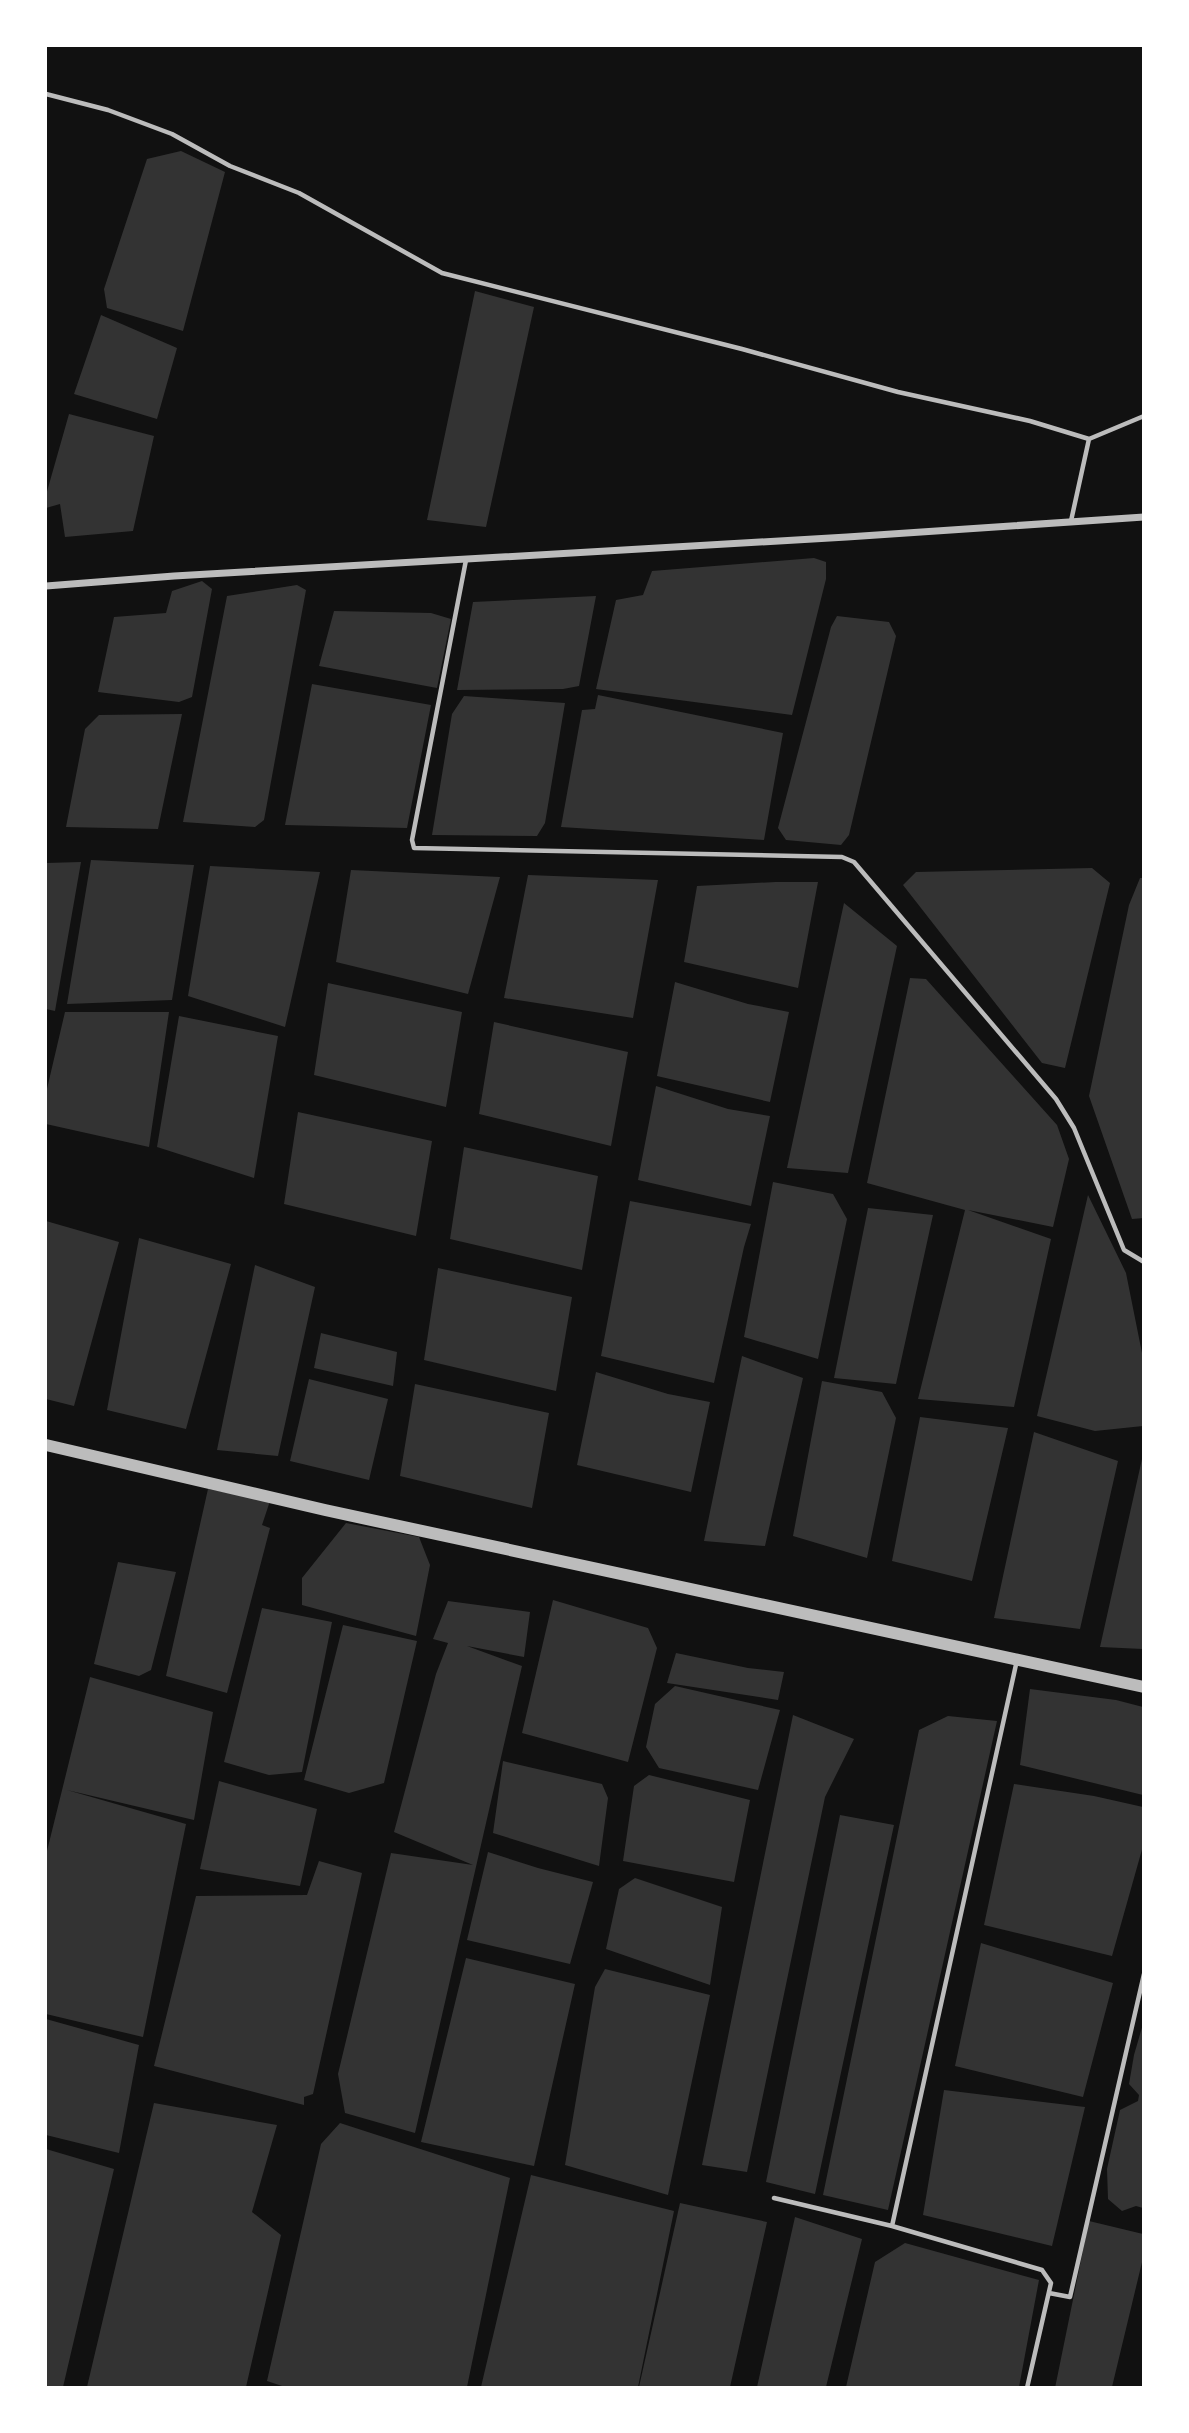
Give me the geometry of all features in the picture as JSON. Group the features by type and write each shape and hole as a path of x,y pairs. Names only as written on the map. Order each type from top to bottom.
{"street":[{"path":"46,586 1143,517"},
{"path":"46,1445 325,1510 1143,1687"}],"lane":[{"path":"46,94 108,110 172,134 230,166 299,193 442,273 886,388 1030,421 1088,439 1143,415"},
{"path":"1071,521 1088,439"},
{"path":"466,559 412,840 414,848 842,857 854,862 1056,1099 1074,1128 1124,1250 1143,1262"},
{"path":"892,2226 1018,1659"},
{"path":"1049,2293 1070,2297 1143,1974"},
{"path":"774,2198 892,2226 1042,2270 1051,2283 1027,2388"}],"shaded area":[{"path":"181,151 225,172 183,331 107,308 104,289 147,159"},
{"path":"475,291 534,307 486,527 427,520"},
{"path":"101,315 177,348 157,419 74,394"},
{"path":"69,414 154,436 133,531 65,537 60,504 46,508 46,495"},
{"path":"814,558 826,562 826,579 792,715 596,689 616,600 643,595 652,571"},
{"path":"202,581 212,589 192,697 179,702 98,692 114,617 166,613 172,591"},
{"path":"297,585 306,590 264,820 255,827 183,822 227,596"},
{"path":"596,596 579,686 563,689 457,690 473,602"},
{"path":"334,611 431,613 451,619 437,688 319,666"},
{"path":"837,616 889,622 896,636 849,835 841,845 786,840 778,828 831,627"},
{"path":"312,684 431,705 407,828 285,825"},
{"path":"598,695 783,733 764,840 561,827 582,710 595,709"},
{"path":"464,696 565,703 545,823 537,836 432,835 452,714"},
{"path":"182,714 158,829 66,827 85,729 99,715"},
{"path":"91,860 194,865 172,1000 67,1004"},
{"path":"81,862 55,1011 46,1009 46,863"},
{"path":"210,866 320,872 285,1027 188,996"},
{"path":"1092,868 1110,883 1065,1068 1042,1063 903,885 916,872"},
{"path":"351,870 500,877 468,994 336,962"},
{"path":"528,875 658,880 633,1018 504,998"},
{"path":"1140,878 1143,878 1144,1218 1132,1219 1089,1096 1129,905"},
{"path":"818,882 798,988 684,962 697,886"},
{"path":"844,903 897,946 848,1173 787,1168"},
{"path":"910,978 926,979 1057,1125 1069,1159 1053,1227 968,1210 1051,1239 1014,1407 918,1399 965,1210 867,1183"},
{"path":"675,982 748,1004 789,1012 770,1102 657,1076"},
{"path":"328,983 462,1012 446,1107 314,1075"},
{"path":"65,1012 169,1012 149,1147 46,1124 46,1093"},
{"path":"179,1016 278,1036 254,1178 157,1147"},
{"path":"494,1022 628,1052 611,1146 479,1114"},
{"path":"656,1086 728,1109 770,1116 751,1206 638,1180"},
{"path":"298,1112 432,1141 416,1236 284,1204"},
{"path":"464,1147 598,1176 582,1270 450,1239"},
{"path":"773,1182 833,1194 847,1219 818,1359 744,1337"},
{"path":"1088,1195 1126,1273 1143,1358 1143,1426 1095,1431 1037,1416"},
{"path":"630,1201 751,1224 714,1383 601,1356"},
{"path":"868,1208 933,1215 896,1384 834,1378"},
{"path":"46,1221 119,1242 74,1406 46,1399"},
{"path":"139,1238 231,1264 186,1429 107,1410"},
{"path":"255,1265 315,1287 278,1456 217,1450"},
{"path":"438,1268 572,1297 556,1391 424,1360"},
{"path":"321,1333 397,1352 393,1386 314,1368"},
{"path":"742,1356 803,1378 765,1546 704,1541"},
{"path":"596,1372 668,1394 710,1402 691,1492 577,1465"},
{"path":"309,1379 388,1399 369,1480 290,1461"},
{"path":"822,1381 882,1392 896,1418 867,1558 793,1536"},
{"path":"415,1384 549,1413 532,1508 400,1476"},
{"path":"920,1417 1008,1428 972,1581 892,1561"},
{"path":"1034,1432 1118,1461 1080,1629 994,1618"},
{"path":"1142,1459 1143,1649 1100,1647"},
{"path":"208,1489 270,1501 262,1525 270,1528 227,1693 166,1676"},
{"path":"346,1523 419,1537 430,1565 416,1636 302,1605 302,1578"},
{"path":"118,1562 176,1572 151,1670 139,1676 94,1664"},
{"path":"553,1600 648,1628 657,1648 628,1762 522,1733"},
{"path":"448,1601 530,1612 524,1657 467,1646 522,1666 415,2133 345,2113 338,2074 391,1853 473,1865 394,1832 436,1674 448,1643 433,1639"},
{"path":"262,1608 332,1622 302,1772 269,1775 224,1762"},
{"path":"343,1625 417,1641 384,1783 349,1793 304,1780"},
{"path":"676,1653 748,1668 784,1672 778,1700 667,1683"},
{"path":"90,1677 213,1712 194,1820 67,1790 186,1824 143,2037 46,2014 46,1855"},
{"path":"675,1686 780,1710 758,1790 659,1768 646,1747 655,1704"},
{"path":"1030,1689 1116,1700 1143,1707 1143,1795 1020,1765"},
{"path":"793,1715 854,1739 825,1797 747,2172 702,2165"},
{"path":"948,1716 997,1721 888,2210 823,2195 919,1730"},
{"path":"503,1761 602,1784 608,1798 599,1866 493,1833"},
{"path":"649,1775 750,1800 734,1882 623,1861 634,1786"},
{"path":"219,1781 317,1809 300,1886 200,1869"},
{"path":"1014,1784 1094,1796 1143,1807 1143,1846 1112,1956 984,1925"},
{"path":"840,1815 894,1825 815,2194 766,2182"},
{"path":"488,1852 593,1882 570,1964 467,1940"},
{"path":"319,1861 362,1873 313,2094 304,2097 304,2105 154,2066 196,1896 307,1895"},
{"path":"635,1878 722,1907 710,1985 606,1949 619,1889"},
{"path":"981,1943 1113,1983 1083,2097 955,2066"},
{"path":"466,1958 575,1984 534,2166 421,2142"},
{"path":"605,1969 710,1995 668,2195 565,2165 595,1987"},
{"path":"46,2019 139,2045 119,2153 46,2135"},
{"path":"1143,2024 1143,2208 1136,2206 1122,2211 1108,2199 1107,2169 1120,2110 1138,2101 1139,2095 1129,2084"},
{"path":"944,2090 1085,2107 1052,2246 923,2215"},
{"path":"154,2103 277,2125 252,2212 281,2235 246,2387 87,2387"},
{"path":"340,2123 510,2178 467,2387 288,2388 267,2381 321,2144"},
{"path":"46,2149 114,2169 63,2387 46,2387"},
{"path":"531,2175 674,2211 638,2387 481,2387"},
{"path":"680,2203 767,2222 730,2387 639,2387"},
{"path":"795,2217 862,2239 826,2387 757,2387"},
{"path":"1089,2221 1143,2234 1143,2258 1112,2387 1055,2388"},
{"path":"905,2243 1039,2280 1019,2387 846,2387 875,2262"}]}
